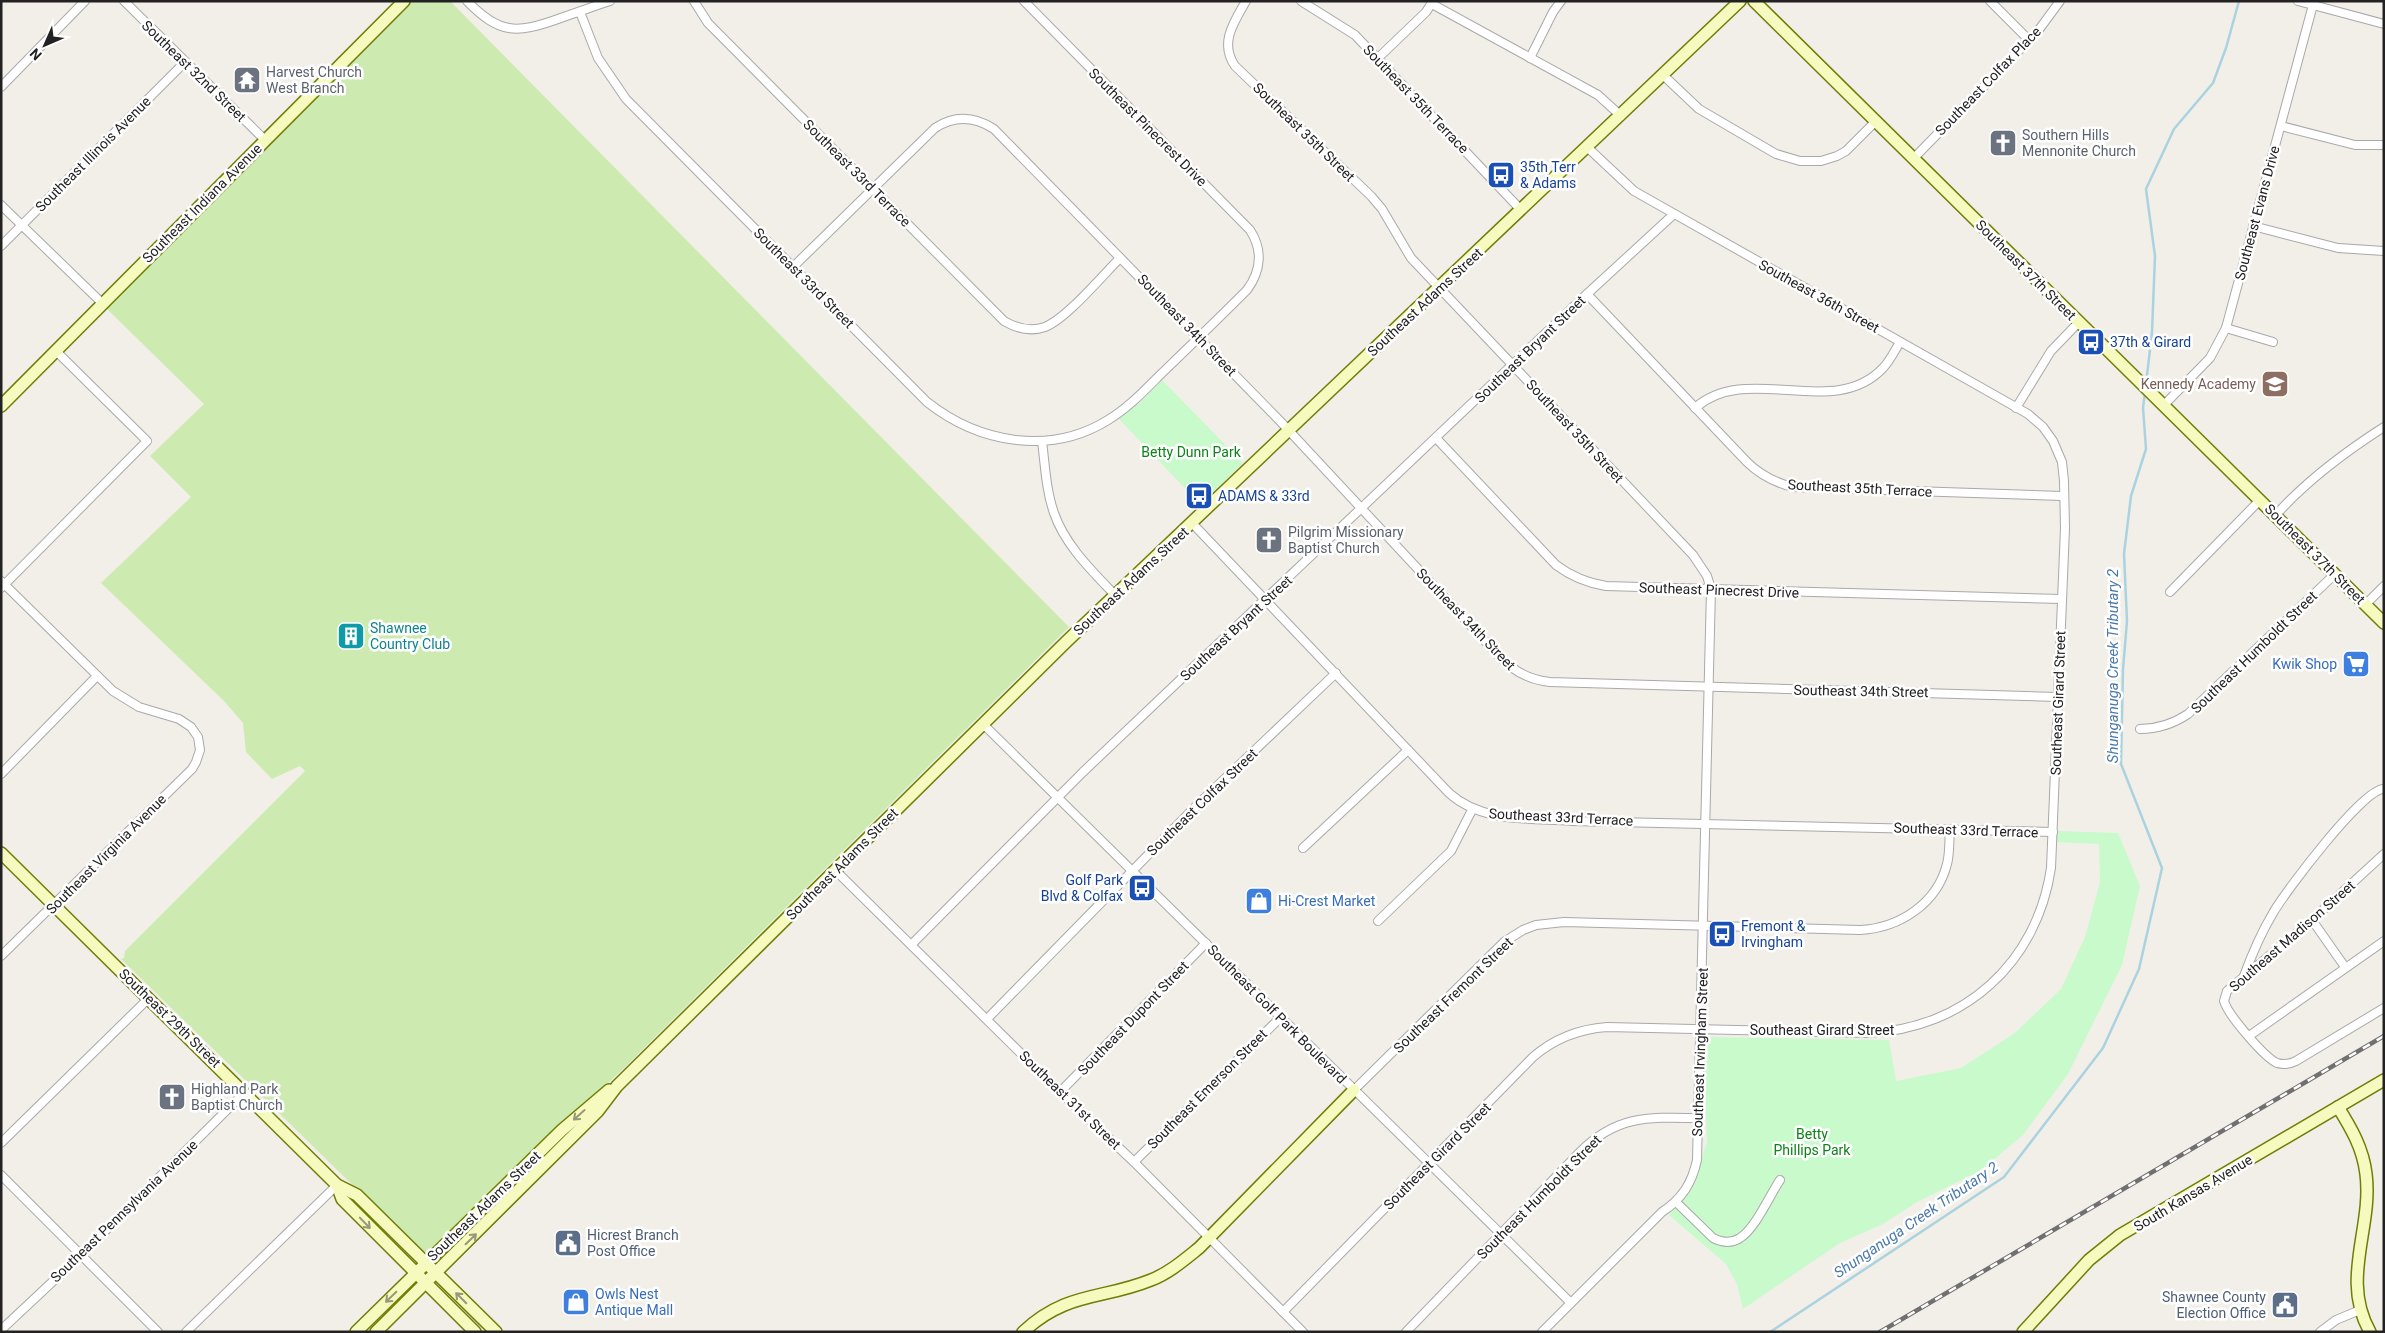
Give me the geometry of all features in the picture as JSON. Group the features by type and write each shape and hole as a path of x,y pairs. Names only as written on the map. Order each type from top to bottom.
{"main road":[{"name":"Southeast Indiana Avenue","path":"1,406 404,1"},
{"name":"Southeast Adams Street","path":"376,1332 598,1111 617,1086 1115,595 1740,1"},
{"name":"Southeast 37th Street","path":"1754,1 2384,623"},
{"name":"Southeast 29th Street","path":"1,853 337,1185 356,1195 496,1332"},
{"name":"South Kansas Avenue","path":"2023,1332 2070,1279 2120,1235 2384,1080"},
{"name":"Southeast Adams Street","path":"356,1332 562,1130 602,1094 617,1086"},
{"name":"Southeast Fremont Street","path":"1023,1332 1037,1319 1061,1305 1086,1297 1136,1286 1166,1272 1208,1238 1354,1090"},
{"path":"2338,1107 2359,1145 2367,1175 2356,1274 2360,1310 2370,1332"},
{"name":"Southeast 29th Street","path":"337,1185 342,1199 475,1332"}],"street":[{"path":"1,87 85,1"},
{"name":"Southeast 32nd Street","path":"124,1 265,140"},
{"path":"467,1 486,19 510,28 534,28 610,1"},
{"name":"Southeast 33rd Terrace","path":"694,1 708,23 1000,318 1013,326 1031,329 1043,328 1058,319 1120,258"},
{"name":"Southeast Pinecrest Drive","path":"1024,1 1250,230 1257,245 1259,259"},
{"name":"Southeast 35th Street","path":"1246,1 1229,33 1227,48 1232,62 1371,196 1382,209 1411,258 1693,555 1707,576 1711,589"},
{"name":"Southeast 35th Terrace","path":"1301,1 1341,25 1378,58 1521,210"},
{"path":"1530,58 1553,12 1561,1"},
{"path":"1990,1 2029,40"},
{"name":"Southeast Colfax Place","path":"1913,159 2029,40 2060,1"},
{"path":"2298,1 2314,3 2384,24"},
{"path":"1378,58 1426,12 1433,2 1598,95 1620,116"},
{"name":"Southeast Evans Drive","path":"2161,403 2210,358 2226,328 2314,3"},
{"name":"Southeast 33rd Street","path":"580,12 598,58 626,99 913,389 941,413 956,422 988,435 1015,440 1042,441 1075,434 1110,419 1137,397 1200,338 1247,290 1255,277 1259,259"},
{"name":"Southeast Illinois Avenue","path":"1,246 185,62"},
{"path":"1663,76 1699,109 1776,154 1800,161 1821,161 1837,156 1846,150 1875,122"},
{"name":"Southeast 34th Street","path":"872,189 935,128 951,120 969,119 986,124 994,129 1200,338 1499,656 1516,671 1535,680 1709,688 2058,697"},
{"path":"2281,126 2355,144 2384,145"},
{"name":"Southeast 36th Street","path":"1587,147 1626,185 2034,418 2054,441"},
{"path":"792,267 872,189"},
{"path":"1,205 103,304"},
{"name":"Southeast Bryant Street","path":"912,944 1058,798 1587,294 1674,214"},
{"path":"2254,226 2338,248 2384,251"},
{"name":"Southeast 35th Terrace","path":"1587,294 1753,469 1770,480 1792,487 2062,496"},
{"path":"2016,408 2051,351 2079,322"},
{"path":"2226,328 2273,342"},
{"path":"1695,408 1712,396 1731,390 1831,391 1851,387 1871,378 1883,368 1900,342"},
{"path":"1,774 97,676 2,585 147,441 56,351"},
{"path":"2275,516 2291,498 2355,446 2384,427"},
{"name":"Southeast Pinecrest Drive","path":"1436,438 1547,555 1572,576 1593,584 1606,586 2062,599"},
{"path":"1042,441 1049,495 1056,520 1083,560 1115,595"},
{"name":"Southeast Girard Street","path":"1283,1312 1518,1075 1533,1057 1566,1036 1592,1028 1607,1027 1884,1032 1922,1025 1949,1014 1973,998 2013,960 2029,937 2041,911 2049,884 2053,832 2064,528 2063,468 2054,441"},
{"path":"2170,592 2260,500"},
{"name":"Southeast 33rd Terrace","path":"1192,523 1449,793 1472,810 1494,815 1572,821 2053,832"},
{"name":"Southeast Humboldt Street","path":"2140,729 2159,728 2172,724 2188,714 2335,574"},
{"path":"2366,604 2384,586"},
{"name":"Southeast Irvingham Street","path":"1542,1332 1662,1212 1676,1202 1689,1185 1694,1171 1701,1029 1711,589"},
{"name":"Southeast Colfax Street","path":"988,1018 1194,808 1336,673"},
{"name":"Southeast Virginia Avenue","path":"1,956 55,906 192,769 196,762 200,746 198,738 187,724 126,700 97,676"},
{"name":"Southeast Golf Park Boulevard","path":"983,724 1571,1303"},
{"path":"1303,848 1408,750"},
{"path":"2244,976 2262,932 2288,891 2347,818 2374,791 2383,789"},
{"path":"1378,921 1452,850 1472,810"},
{"name":"Southeast Fremont Street","path":"1354,1090 1495,950 1523,930 1550,922 1860,930 1893,924 1918,909 1937,886 1948,862 1950,829"},
{"name":"Southeast Madison Street","path":"2384,854 2312,920 2227,991 2224,1001 2250,1036 2270,1058 2283,1064 2296,1061 2384,1008"},
{"name":"Southeast 31st Street","path":"835,870 988,1018 1060,1092 1134,1162 1304,1332"},
{"path":"2312,920 2345,967"},
{"path":"2250,1036 2345,967 2384,942"},
{"name":"Southeast Dupont Street","path":"1060,1092 1206,943"},
{"path":"1,1143 149,998"},
{"name":"Southeast Emerson Street","path":"1134,1162 1281,1017"},
{"name":"Southeast Pennsylvania Avenue","path":"1,1330 81,1255 245,1092"},
{"name":"Southeast Humboldt Street","path":"1406,1332 1591,1142 1605,1131 1638,1119 1698,1118"},
{"path":"1,1176 158,1332"},
{"path":"1676,1202 1713,1238 1721,1241 1734,1241 1746,1232 1780,1180"},
{"path":"186,1332 337,1185"},
{"path":"2320,1332 2336,1320 2360,1310"}],"green space":[{"name":"Shawnee Country Club","path":"412,1 450,1 1069,627 624,1068 428,1253 418,1249 121,959 124,958 125,951 305,771 300,766 272,779 246,752 243,723 224,701 101,583 191,497 150,456 204,404 106,308"},
{"name":"Betty Dunn Park","path":"1162,380 1243,463 1200,504 1119,419 1140,402"},
{"name":"Betty Phillips Park","path":"2057,831 2118,833 2140,886 2122,965 2068,1074 2023,1135 1980,1171 1917,1202 1883,1224 1840,1243 1743,1309 1737,1284 1726,1264 1669,1215 1692,1188 1707,1142 1704,1057 1709,1037 1889,1040 1896,1081 1961,1068 2015,1033 2061,989 2085,937 2100,882 2099,844 2056,842"}],"waterway":[{"name":"Shunganuga Creek Tributary 2","path":"2146,384 2152,332 2155,256 2146,189 2174,129 2213,83 2226,48 2239,1"},
{"name":"Shunganuga Creek Tributary 2","path":"1770,1332 2004,1177 2103,1048 2139,969 2162,868 2121,764 2123,669 2127,621 2124,554 2131,496 2146,449 2143,408 2145,392"}],"railway":[{"path":"1880,1332 2384,1036"}],"place":[{"name":"Harvest Church West Branch","path":"247,80"},
{"name":"Southern Hills Mennonite Church","path":"2003,143"},
{"name":"35th Terr & Adams","path":"1501,175"},
{"name":"37th & Girard","path":"2091,342"},
{"name":"Kennedy Academy","path":"2275,384"},
{"name":"ADAMS & 33rd","path":"1199,496"},
{"name":"Pilgrim Missionary Baptist Church","path":"1269,540"},
{"name":"Shawnee Country Club","path":"351,636"},
{"name":"Kwik Shop","path":"2356,664"},
{"name":"Golf Park Blvd & Colfax","path":"1142,888"},
{"name":"Hi-Crest Market","path":"1259,901"},
{"name":"Fremont & Irvingham","path":"1722,934"},
{"name":"Highland Park Baptist Church","path":"172,1097"},
{"name":"Hicrest Branch Post Office","path":"568,1243"},
{"name":"Owls Nest Antique Mall","path":"576,1302"},
{"name":"Shawnee County Election Office","path":"2285,1305"}]}
